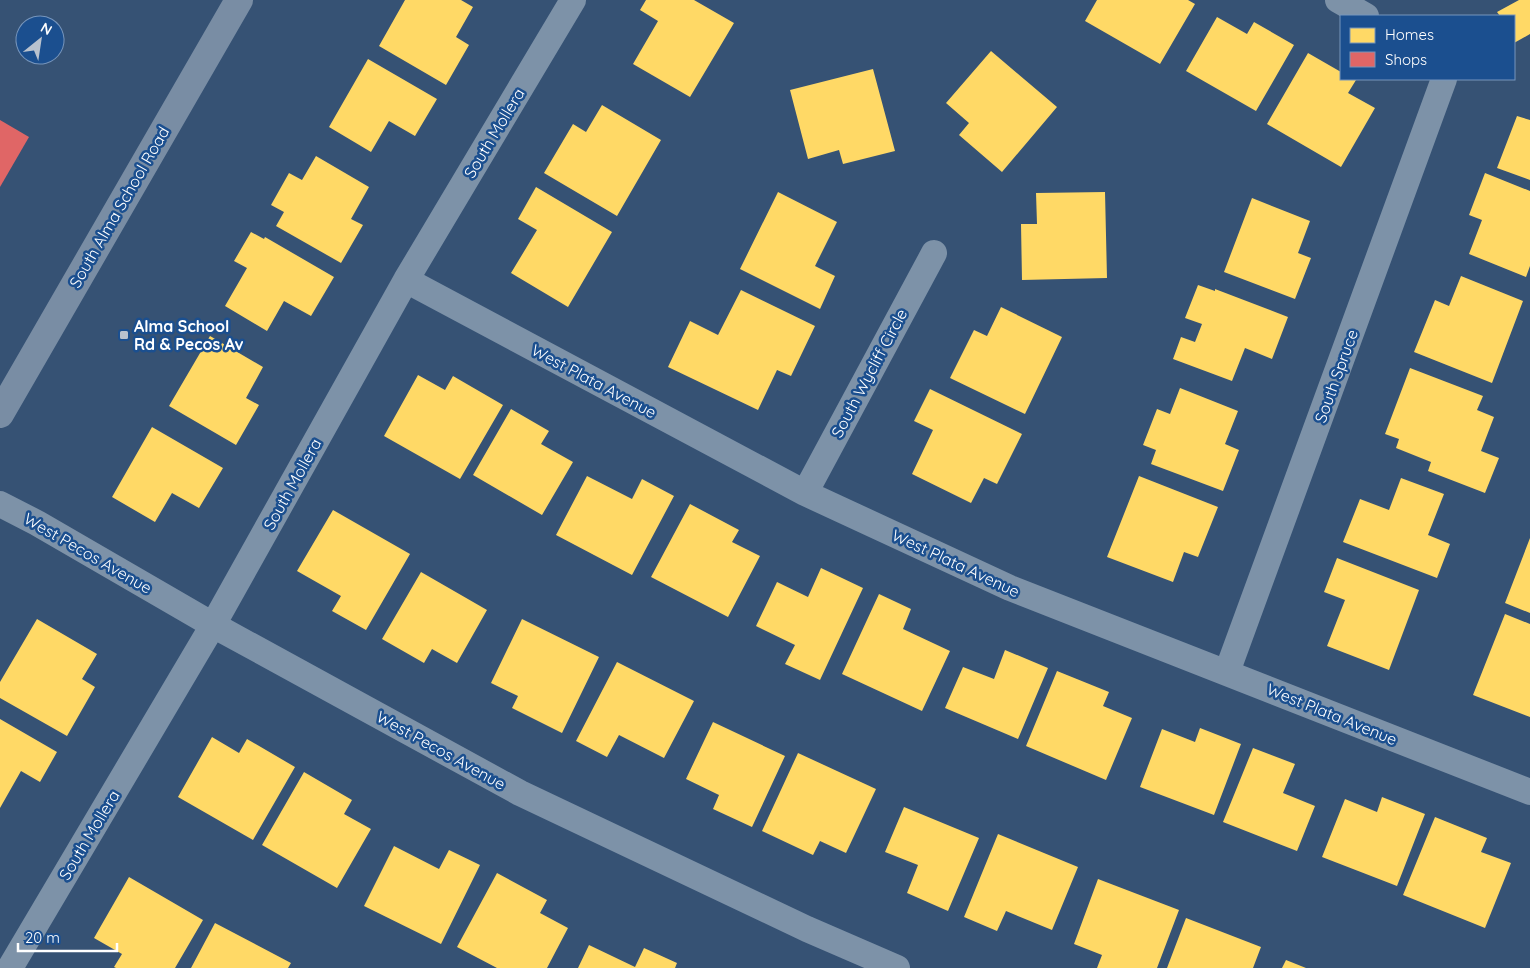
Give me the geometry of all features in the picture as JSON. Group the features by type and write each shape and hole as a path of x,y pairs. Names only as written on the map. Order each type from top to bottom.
{"main road":[{"name":"South Alma School Road","path":"0,414 239,0"}],"street":[{"name":"South Mollera","path":"10,968 213,625 406,280 573,0"},
{"path":"1338,0 1364,15"},
{"name":"South Spruce","path":"1226,672 1444,80"},
{"name":"South Wycliff Circle","path":"805,493 934,253"},
{"name":"West Plata Avenue","path":"406,280 805,493 1010,588 1530,792"},
{"name":"West Pecos Avenue","path":"0,504 37,523 213,625 520,793 807,929 897,968"}],"building: Homes":[{"path":"405,0 461,0 473,7 456,37 469,45 446,85 379,46"},
{"path":"646,0 694,0 734,23 690,97 633,64 658,21 640,10"},
{"path":"1097,0 1188,0 1195,4 1160,64 1085,21"},
{"path":"1519,0 1530,0 1530,34 1515,42 1515,15 1499,15 1497,12"},
{"path":"1217,17 1247,34 1254,22 1294,45 1256,111 1186,71"},
{"path":"991,51 1057,107 1002,172 959,135 969,123 946,103"},
{"path":"1308,53 1340,71 1340,80 1356,80 1348,93 1375,108 1341,167 1267,124"},
{"path":"368,59 437,99 415,136 389,121 371,152 329,127"},
{"path":"873,69 895,151 843,164 839,150 808,159 790,90"},
{"path":"602,105 661,140 617,216 544,173 573,124 586,132"},
{"path":"1517,116 1530,120 1530,180 1497,168"},
{"path":"316,156 369,187 351,219 363,225 341,263 276,226 284,212 271,205 289,173 302,180"},
{"path":"1485,173 1530,191 1530,266 1526,277 1469,254 1482,220 1469,215"},
{"path":"536,187 612,232 568,307 511,273 537,230 518,219"},
{"path":"778,192 837,222 815,266 835,276 820,309 740,269"},
{"path":"1105,192 1107,278 1022,280 1021,224 1037,224 1036,193"},
{"path":"1252,198 1310,221 1298,253 1311,258 1295,299 1224,272"},
{"path":"251,232 264,239 265,237 334,277 311,316 284,301 267,331 225,306 247,268 234,261"},
{"path":"1461,276 1523,301 1492,383 1414,352 1435,300 1449,306"},
{"path":"1198,285 1215,291 1215,289 1288,317 1272,359 1245,348 1232,381 1173,359 1181,337 1195,342 1202,324 1185,318"},
{"path":"741,290 815,326 791,376 777,370 758,410 668,367 690,321 718,335"},
{"path":"1001,307 1062,337 1025,414 950,378 974,330 987,336"},
{"path":"210,336 263,367 246,398 259,405 236,445 169,406"},
{"path":"1410,368 1483,396 1477,410 1494,417 1481,451 1499,458 1485,493 1428,471 1431,462 1396,448 1399,439 1385,434"},
{"path":"418,375 445,390 453,376 503,405 460,479 384,436"},
{"path":"1180,388 1238,411 1225,444 1239,450 1223,491 1151,464 1156,450 1143,445 1157,409 1170,414"},
{"path":"930,389 1022,434 997,484 984,478 971,503 912,474 933,430 914,421"},
{"path":"511,409 549,431 541,444 573,462 542,515 473,475"},
{"path":"152,427 223,468 199,508 172,493 155,522 112,497"},
{"path":"587,476 632,499 642,479 674,496 632,575 556,535"},
{"path":"1139,476 1218,507 1198,557 1184,552 1173,582 1107,557"},
{"path":"1401,478 1444,494 1428,535 1450,544 1437,578 1343,542 1360,499 1389,510"},
{"path":"690,504 739,530 732,542 760,556 728,617 651,577"},
{"path":"333,510 410,554 366,630 332,611 341,596 297,571"},
{"path":"1530,538 1530,613 1505,603"},
{"path":"1337,558 1419,590 1389,670 1327,646 1345,600 1324,592"},
{"path":"821,568 863,588 820,680 785,664 795,645 756,626 777,582 808,597"},
{"path":"421,572 487,610 457,663 432,649 424,663 382,639"},
{"path":"879,594 911,609 903,629 950,651 922,711 842,674"},
{"path":"1505,614 1530,624 1530,717 1473,695"},
{"path":"37,619 97,654 82,679 95,687 67,736 0,698 0,682"},
{"path":"522,619 599,657 562,733 512,708 518,696 491,683"},
{"path":"1005,650 1048,668 1018,739 945,708 963,667 994,679"},
{"path":"617,662 694,701 664,758 619,735 607,757 576,741"},
{"path":"1057,671 1109,692 1103,706 1132,718 1106,780 1026,746"},
{"path":"0,719 57,752 40,782 21,771 0,808"},
{"path":"713,722 785,756 752,827 713,809 719,795 686,779"},
{"path":"1200,728 1241,744 1214,815 1140,787 1162,729 1195,742"},
{"path":"212,737 239,753 247,739 295,767 253,840 178,797"},
{"path":"1253,748 1295,764 1283,793 1315,806 1297,851 1223,822"},
{"path":"798,753 876,789 846,853 820,841 813,855 762,831"},
{"path":"304,772 352,800 344,814 371,829 337,888 262,845"},
{"path":"1382,797 1425,814 1397,886 1322,857 1345,799 1377,812"},
{"path":"904,807 979,838 948,911 907,893 918,865 885,852"},
{"path":"1435,817 1487,838 1481,852 1511,863 1485,928 1403,895"},
{"path":"998,834 1078,867 1052,930 1006,911 997,931 964,917"},
{"path":"394,846 439,869 449,850 480,865 441,944 364,906"},
{"path":"497,873 547,900 540,913 568,928 547,968 497,968 457,947"},
{"path":"129,877 203,920 175,968 116,968 114,967 122,954 94,938"},
{"path":"1098,879 1179,910 1157,968 1097,968 1102,955 1074,944"},
{"path":"1186,918 1261,947 1253,968 1167,968"},
{"path":"215,923 291,963 288,968 191,968"},
{"path":"589,945 635,967 644,948 677,963 675,968 578,968"},
{"path":"1286,960 1306,968 1282,968"}],"building: Shops":[{"path":"0,120 29,137 0,187"}],"place":[{"name":"Alma School Rd & Pecos Av","path":"124,335"}]}
